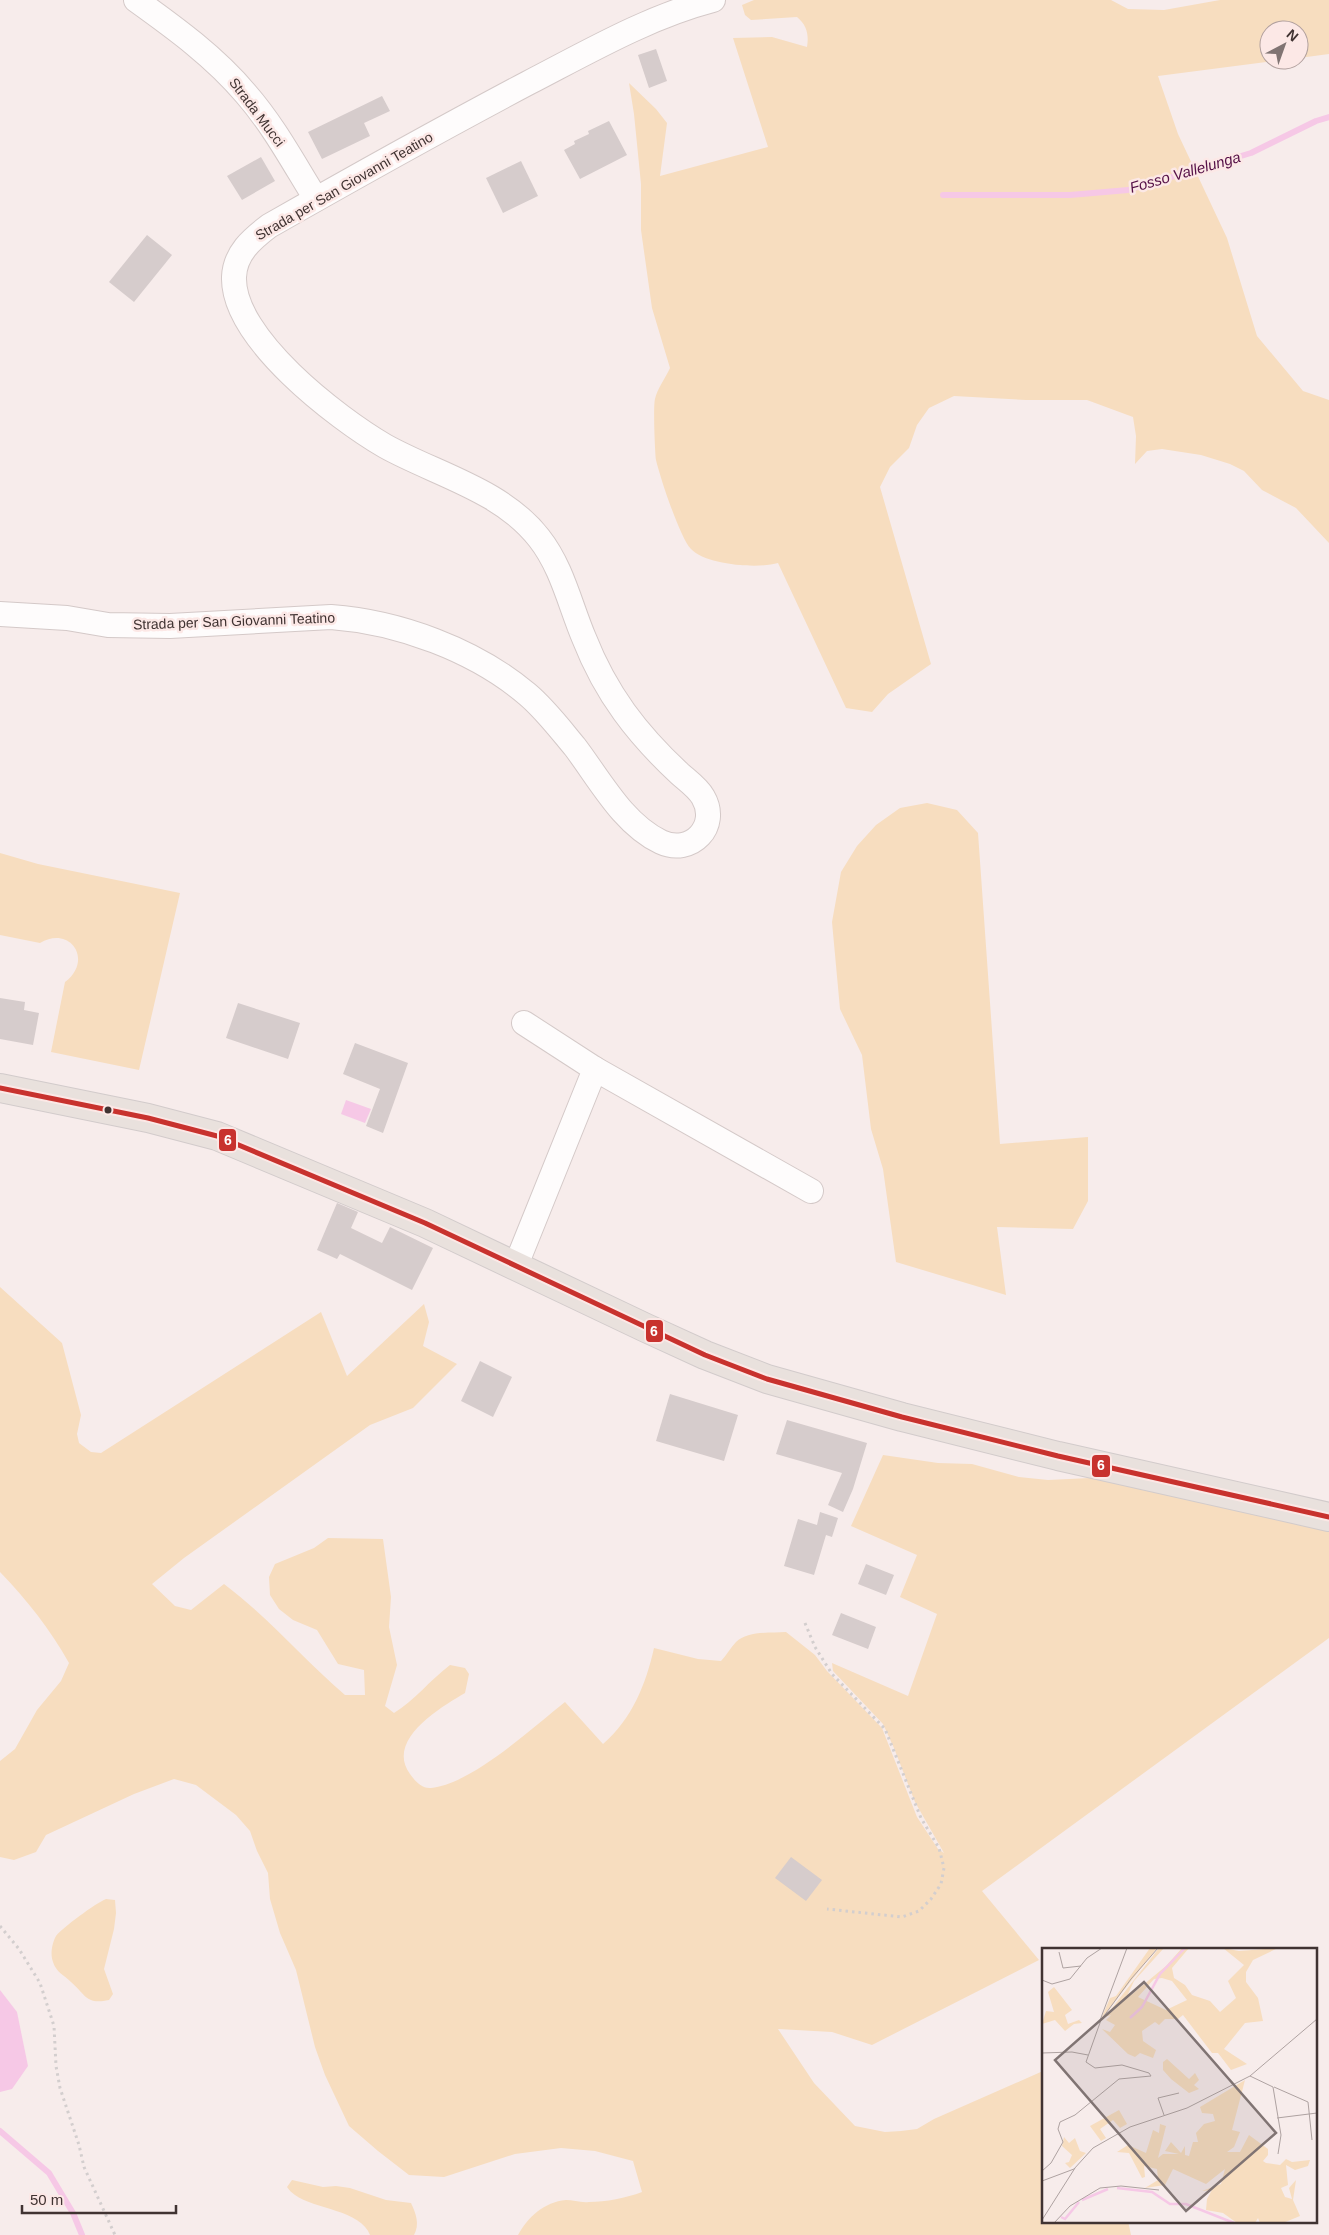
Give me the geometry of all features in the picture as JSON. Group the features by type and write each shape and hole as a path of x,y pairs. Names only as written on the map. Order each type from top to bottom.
{"main road":[{"path":"0,1088 148,1118 217,1136 425,1223 654,1332 705,1355 767,1379 902,1417 1058,1456 1329,1517"}],"street":[{"name":"Strada Mucci","path":"136,0 212,59 247,95 278,138 316,199"},
{"name":"Strada per San Giovanni Teatino","path":"0,614 67,618 108,625 170,626 332,617 354,619 402,629 448,647 514,684 530,696 562,732 623,810 644,832 671,846 694,841 705,830 708,816 703,795 651,747 634,728 612,695 584,640 549,552 538,536 524,522 493,499 386,446 327,406 282,366 247,318 240,304 234,276 243,251 250,240 316,199 654,10 714,0"},
{"path":"524,1023 595,1069 811,1191"},
{"path":"516,1265 595,1069"}],"path":[{"path":"805,1623 815,1647 832,1674 885,1730 921,1818 939,1848 944,1868 941,1884 932,1899 919,1911 902,1917 827,1909"},
{"path":"0,1926 19,1949 40,1983 54,2026 56,2066 60,2088 79,2145 84,2167 115,2235"}],"shaded area":[{"path":"754,0 1111,0 1128,9 1164,10 1220,0 1329,0 1329,54 1309,57 1309,20 1259,20 1259,63 1158,76 1178,134 1227,238 1257,336 1303,391 1329,400 1329,543 1296,508 1262,490 1244,471 1230,464 1201,455 1162,449 1147,451 1135,464 1136,436 1133,417 1087,400 1026,400 954,396 929,408 917,425 909,448 890,467 880,487 931,664 888,694 872,712 846,708 778,563 758,566 720,562 708,559 691,549 681,533 656,460 654,404 656,395 670,368 652,308 641,230 641,184 629,83 656,109 667,123 660,176 768,147 733,38 772,37 807,47 808,38 803,23 797,17 751,20 745,15 742,5"},
{"path":"927,803 957,810 978,833 1000,1144 1088,1137 1088,1201 1073,1229 997,1227 1006,1295 896,1262 883,1169 871,1129 862,1055 840,1009 832,922 841,872 857,846 876,825 900,808"},
{"path":"0,853 38,864 180,893 139,1070 51,1052 65,982 78,964 78,955 75,948 69,942 61,938 40,943 0,935"},
{"path":"346,1100 371,1109 365,1123 341,1114"},
{"path":"0,1287 62,1343 81,1415 77,1434 79,1443 91,1452 101,1453 321,1312 347,1376 424,1304 429,1322 423,1346 457,1364 413,1408 370,1425 184,1558 152,1584 175,1606 191,1610 224,1584 256,1610 345,1695 365,1695 364,1670 338,1664 317,1630 293,1620 279,1609 270,1595 269,1577 275,1564 314,1548 328,1538 383,1539 391,1597 389,1627 397,1665 385,1706 394,1713 408,1703 450,1665 465,1668 469,1674 465,1693 430,1716 419,1726 410,1737 405,1749 404,1761 410,1774 419,1784 425,1787 431,1788 447,1784 465,1777 519,1740 565,1702 603,1744 622,1724 630,1712 647,1675 654,1648 698,1659 721,1661 741,1638 760,1633 786,1632 815,1655 827,1671 882,1728 917,1817 938,1849 944,1853 915,1802 883,1724 833,1671 832,1663 908,1696 937,1614 900,1597 917,1555 851,1526 883,1455 938,1463 972,1464 1019,1477 1048,1480 1090,1478 1329,1528 1329,1638 982,1891 1039,1960 872,2045 832,2032 778,2029 814,2083 855,2126 885,2132 917,2129 934,2119 1042,2071 1042,2222 1128,2222 1131,2235 518,2235 532,2217 544,2207 558,2201 586,2202 609,2200 642,2192 633,2161 595,2151 561,2148 515,2154 444,2177 409,2175 378,2151 349,2126 325,2075 315,2047 296,1970 280,1933 270,1899 268,1873 250,1831 236,1815 196,1785 174,1779 134,1794 46,1835 36,1852 14,1860 0,1857 0,1761 15,1749 37,1710 61,1681 69,1663 38,1615 0,1572"},
{"path":"106,1899 115,1900 116,1913 104,1969 113,1994 109,2000 95,2001 87,1998 58,1971 52,1959 52,1949 59,1932 87,1910"},
{"path":"0,1990 17,2012 28,2066 12,2089 0,2092"},
{"path":"292,2180 323,2187 350,2188 386,2200 411,2203 417,2219 416,2231 414,2235 370,2235 357,2220 303,2200 295,2195 287,2187"}],"building":[{"path":"656,49 667,81 649,88 638,55"},
{"path":"382,96 390,111 364,123 370,136 322,159 308,132"},
{"path":"609,121 627,155 580,179 564,150 575,144 574,141 589,134 588,131"},
{"path":"261,157 275,181 242,200 227,176"},
{"path":"521,161 538,196 503,213 486,178"},
{"path":"147,235 172,255 134,302 109,282"},
{"path":"0,998 25,1002 24,1010 39,1013 33,1045 0,1039"},
{"path":"238,1003 300,1023 288,1059 226,1038"},
{"path":"355,1043 408,1063 383,1133 366,1126 380,1089 343,1074"},
{"path":"337,1203 358,1212 351,1228 382,1243 390,1227 433,1248 412,1290 340,1254 337,1259 317,1250"},
{"path":"480,1361 512,1377 493,1417 461,1401"},
{"path":"670,1394 738,1415 724,1461 656,1441"},
{"path":"787,1420 867,1443 853,1489 843,1512 828,1505 842,1473 776,1454"},
{"path":"820,1512 838,1518 832,1537 826,1535 814,1575 784,1566 798,1519 817,1525"},
{"path":"866,1564 894,1575 886,1595 858,1584"},
{"path":"841,1613 876,1627 868,1649 832,1635"},
{"path":"791,1857 822,1880 806,1901 775,1878"}],"waterway":[{"name":"Fosso Vallelunga","path":"943,195 1070,195 1128,190 1251,153 1316,121 1329,117"},
{"path":"0,2131 49,2173 73,2213 82,2235"}],"transit line":[{"name":"6","path":"0,1088 148,1118 217,1136 425,1223 705,1355 767,1379 902,1417 1058,1456 1329,1517"}]}
